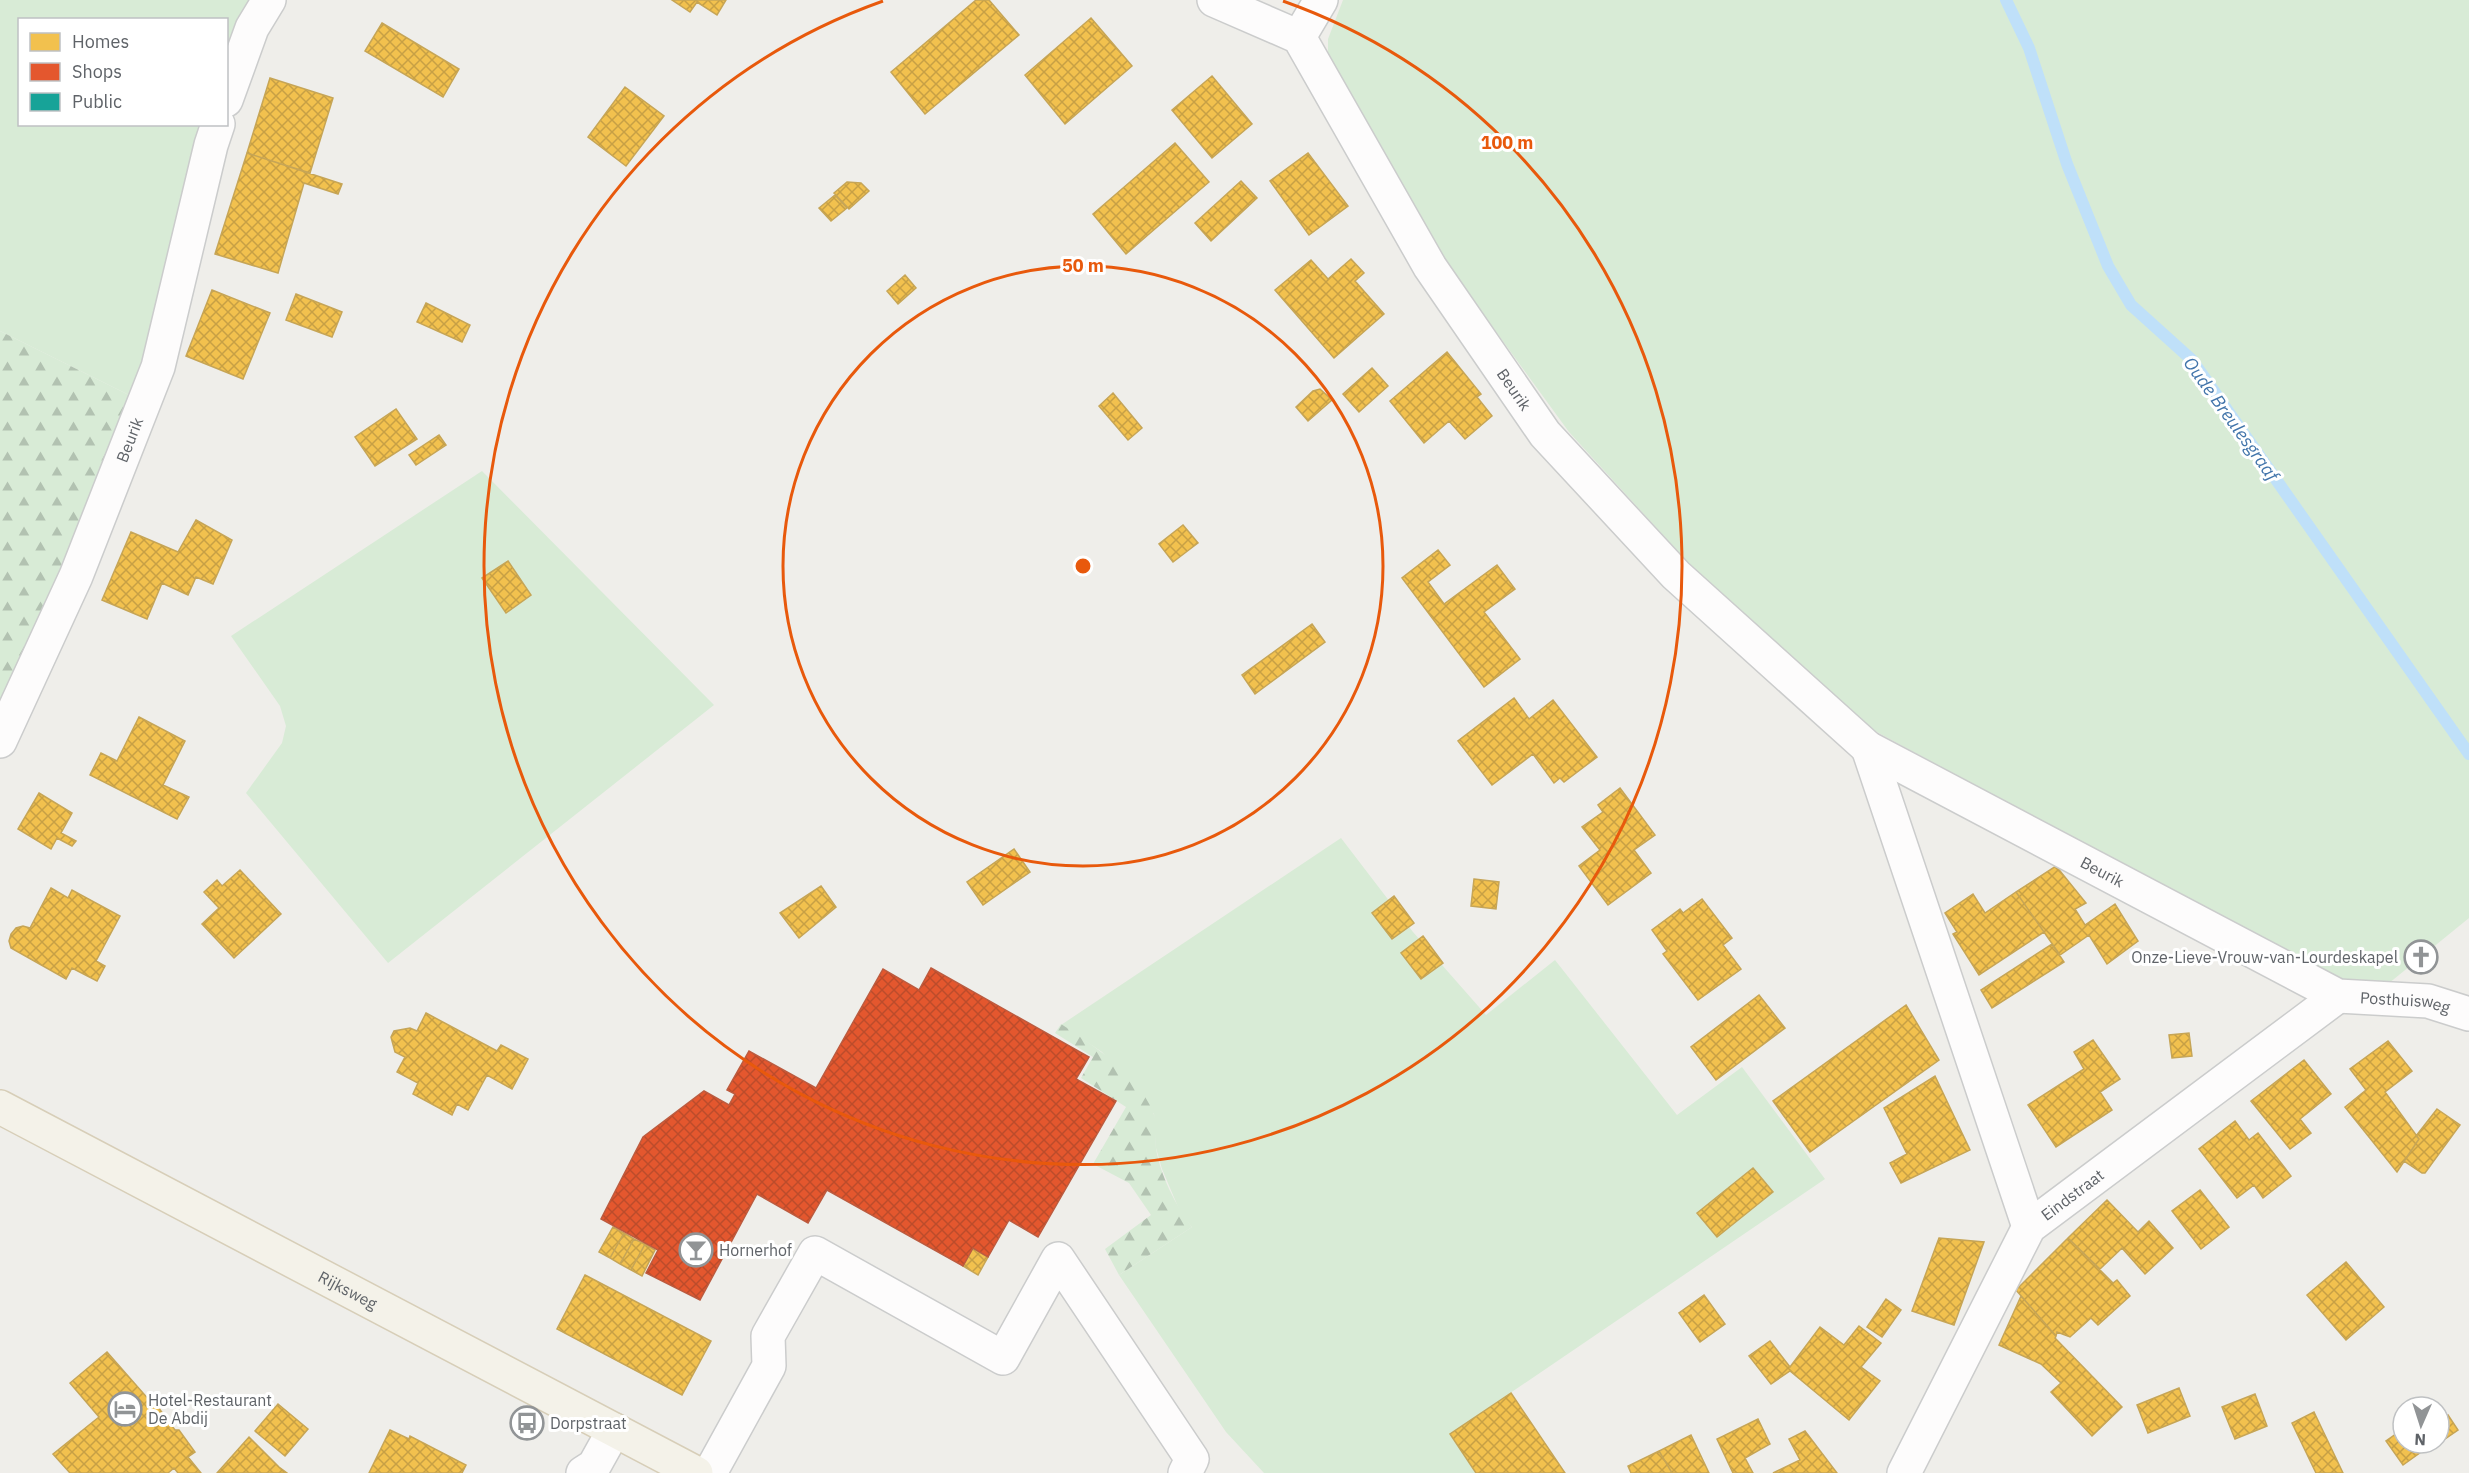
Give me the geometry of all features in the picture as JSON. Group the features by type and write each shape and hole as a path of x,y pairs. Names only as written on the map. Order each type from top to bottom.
{"main road":[{"name":"Rijksweg","path":"0,1107 696,1473"}],"street":[{"path":"228,94 252,28 269,0"},
{"path":"1214,0 1299,37 1321,0"},
{"name":"Beurik","path":"1299,37 1430,267 1545,434 1676,575 1868,748 2338,996"},
{"name":"Beurik","path":"0,741 76,576 158,367 217,126"},
{"name":"Beurik","path":"1868,748 2029,1227"},
{"name":"Posthuisweg","path":"2338,996 2428,1001 2469,1014"},
{"name":"Eindstraat","path":"1904,1473 2029,1227 2338,996"},
{"path":"710,1473 770,1366 768,1336 815,1253 1003,1358 1058,1259 1192,1459 1185,1473"},
{"path":"588,1470 614,1430"}],"green space":[{"path":"0,0 251,0 228,50 228,18 18,18 18,126 200,126 166,280 131,396 0,331"},
{"path":"1343,0 2469,0 2469,918 2383,988 2335,978 2285,954 1875,731 1693,568 1569,432 1446,263 1328,62 1328,39"},
{"path":"0,331 131,396 44,614 0,708"},
{"path":"482,471 714,705 388,963 246,793 282,743 286,726 280,706 231,636"},
{"path":"1341,838 1413,932 1486,1015 1555,960 1677,1115 1742,1067 1825,1179 1450,1434 1476,1473 1264,1473 1226,1432 1119,1275 1192,1227 1181,1214 1162,1169 1156,1148 1154,1114 1102,1052 1061,1025"},
{"path":"1061,1024 1114,1062 1137,1085 1146,1098 1155,1116 1156,1148 1161,1169 1180,1210 1192,1227 1119,1275 1105,1249 1151,1215 1129,1183 1093,1164 1126,1107 1081,1078 1093,1057 1055,1033"}],"building: Homes":[{"path":"672,0 726,0 717,15 697,2 690,12"},
{"path":"976,0 989,0 1019,35 925,114 891,72"},
{"path":"1091,18 1132,66 1065,124 1025,75"},
{"path":"382,23 459,69 443,97 365,51"},
{"path":"1212,76 1252,124 1212,158 1172,110"},
{"path":"270,78 333,98 310,173 247,153"},
{"path":"625,87 664,116 626,166 588,137"},
{"path":"1175,143 1209,182 1126,254 1093,214"},
{"path":"247,153 342,184 338,194 304,183 278,273 215,254"},
{"path":"1308,153 1348,206 1309,235 1270,181"},
{"path":"1241,181 1257,198 1211,241 1195,223"},
{"path":"847,182 861,183 869,191 849,209 834,193"},
{"path":"835,195 847,208 831,221 819,208"},
{"path":"1351,259 1364,273 1355,281 1384,314 1334,358 1275,290 1311,260 1328,279"},
{"path":"905,275 916,288 898,304 887,291"},
{"path":"212,290 270,313 243,379 186,356"},
{"path":"296,294 342,312 332,337 286,320"},
{"path":"426,303 470,325 462,342 417,322"},
{"path":"1447,352 1481,394 1477,397 1492,416 1465,439 1449,421 1424,443 1390,401"},
{"path":"1372,368 1388,386 1359,412 1343,394"},
{"path":"1320,389 1332,400 1308,421 1296,407 1313,391"},
{"path":"1113,393 1142,428 1128,440 1099,406"},
{"path":"396,409 417,439 375,466 355,437"},
{"path":"439,435 446,445 416,465 409,455"},
{"path":"196,520 232,540 213,584 196,577 188,595 162,583 147,619 102,600 131,532 178,552"},
{"path":"1183,525 1198,543 1173,562 1159,544"},
{"path":"1438,550 1450,565 1428,582 1444,604 1497,565 1515,589 1484,612 1520,659 1484,687 1402,578"},
{"path":"508,561 531,595 506,613 482,578"},
{"path":"1312,624 1325,642 1255,694 1242,675"},
{"path":"1514,698 1529,719 1553,700 1597,757 1564,782 1560,778 1554,783 1533,754 1492,785 1458,741"},
{"path":"139,717 185,741 163,785 189,797 177,819 90,775 101,753 117,761"},
{"path":"1620,788 1655,835 1634,850 1651,873 1608,905 1579,866 1600,850 1582,827 1603,812 1598,805"},
{"path":"39,793 72,813 61,833 76,841 72,846 57,838 51,849 18,829"},
{"path":"1014,849 1030,872 983,905 967,882"},
{"path":"2056,866 2086,903 2075,909 2085,925 2115,904 2138,941 2107,964 2089,935 2060,955 2016,892"},
{"path":"240,870 281,914 234,958 202,924 219,908 204,892 217,880 222,886"},
{"path":"1474,879 1499,882 1496,909 1471,906"},
{"path":"821,886 836,907 799,938 780,913"},
{"path":"51,888 68,898 72,890 120,916 96,961 105,966 97,981 72,968 66,979 11,948 9,941 11,934 16,928 23,926 30,928"},
{"path":"2016,892 2044,932 1979,975 1953,934 1957,932 1945,913 1973,894 1985,913"},
{"path":"1394,896 1414,923 1392,939 1372,913"},
{"path":"1702,899 1732,938 1723,945 1741,969 1698,1000 1663,954 1667,951 1652,930 1680,909 1683,913"},
{"path":"1423,936 1443,963 1421,979 1401,953"},
{"path":"2052,944 2064,962 1992,1008 1981,990"},
{"path":"1759,995 1785,1028 1716,1080 1691,1047"},
{"path":"1906,1005 1939,1060 1810,1152 1773,1101"},
{"path":"426,1013 497,1051 501,1045 528,1059 512,1089 487,1075 468,1110 457,1104 452,1115 413,1094 418,1083 397,1072 405,1057 395,1052 391,1037 394,1031 410,1028 417,1031"},
{"path":"2189,1033 2192,1056 2172,1058 2169,1035"},
{"path":"2093,1040 2120,1079 2100,1092 2112,1110 2056,1147 2028,1105 2084,1069 2074,1052"},
{"path":"2388,1041 2412,1071 2385,1092 2419,1139 2397,1172 2345,1107 2366,1090 2350,1069"},
{"path":"2304,1060 2331,1094 2300,1119 2311,1133 2290,1149 2251,1101"},
{"path":"1935,1076 1970,1150 1901,1183 1890,1163 1907,1154 1884,1108"},
{"path":"2437,1109 2460,1125 2425,1173 2422,1173 2404,1161 2419,1139 2416,1136"},
{"path":"2235,1121 2249,1140 2258,1133 2291,1176 2263,1198 2254,1185 2237,1198 2199,1149"},
{"path":"1753,1168 1773,1192 1717,1237 1697,1213"},
{"path":"2200,1190 2229,1227 2201,1249 2172,1211"},
{"path":"2107,1200 2138,1232 2149,1221 2173,1248 2145,1274 2122,1248 2100,1269 2068,1238"},
{"path":"613,1227 624,1233 610,1258 599,1252"},
{"path":"624,1233 634,1239 620,1264 610,1258"},
{"path":"1939,1238 1984,1242 1954,1325 1912,1311"},
{"path":"2068,1238 2113,1283 2117,1280 2130,1296 2098,1325 2091,1318 2070,1337 2057,1332 2056,1336 2016,1290"},
{"path":"634,1239 645,1244 631,1270 620,1264"},
{"path":"645,1244 655,1250 642,1276 631,1270"},
{"path":"973,1248 988,1257 978,1275 963,1266"},
{"path":"2346,1262 2384,1307 2346,1340 2307,1295"},
{"path":"585,1275 711,1341 682,1395 557,1329"},
{"path":"1704,1295 1725,1324 1700,1342 1679,1313"},
{"path":"2021,1296 2056,1336 2055,1338 2122,1407 2092,1436 2051,1392 2061,1383 2041,1364 1999,1345"},
{"path":"1886,1299 1901,1310 1882,1337 1867,1327"},
{"path":"1859,1326 1881,1343 1861,1367 1880,1381 1849,1420 1790,1371 1771,1384 1749,1356 1770,1341 1790,1367 1820,1327 1844,1345"},
{"name":"Hotel-Restaurant De Abdij","path":"107,1352 150,1401 152,1399 175,1430 179,1430 195,1452 188,1457 201,1473 178,1473 174,1468 168,1473 70,1473 53,1454 99,1417 70,1383"},
{"path":"2179,1388 2190,1416 2148,1433 2137,1405"},
{"path":"1511,1393 1565,1473 1476,1473 1450,1434"},
{"path":"2255,1394 2267,1426 2235,1439 2222,1407"},
{"path":"278,1404 308,1429 285,1456 255,1431"},
{"path":"2314,1412 2343,1473 2316,1473 2292,1423"},
{"path":"1758,1419 1770,1444 1745,1458 1753,1473 1733,1473 1717,1439"},
{"path":"2451,1420 2458,1430 2451,1435"},
{"path":"390,1430 409,1439 410,1436 466,1465 462,1473 369,1473"},
{"path":"1805,1431 1837,1473 1773,1473 1800,1460 1789,1439"},
{"path":"1691,1435 1709,1473 1672,1473 1659,1451"},
{"name":"Hotel-Restaurant De Abdij","path":"249,1437 279,1467 287,1473 217,1473"},
{"path":"2391,1437 2391,1448 2386,1441"},
{"path":"1659,1451 1672,1473 1631,1473 1628,1466"},
{"path":"2396,1455 2417,1455 2403,1465"}],"building: Shops":[{"path":"931,968 1089,1057 1076,1079 1116,1101 1038,1237 1009,1220 988,1257 973,1248 963,1266 827,1190 808,1223 757,1194 700,1300 646,1273 658,1250 601,1219 643,1137 704,1091 729,1105 735,1094 727,1090 749,1051 816,1088 883,969 919,990"}],"building: Public":[{"name":"Onze-Lieve-Vrouw-van-Lourdeskapel","path":"2423,942 2436,956 2418,971 2406,957"}],"waterway":[{"name":"Oude Breulesgraaf","path":"2006,0 2029,48 2067,164 2108,266 2131,305 2192,360 2469,754"}],"place":[{"name":"Onze-Lieve-Vrouw-van-Lourdeskapel","path":"2421,957"},
{"name":"Hornerhof","path":"696,1250"},
{"name":"Hotel-Restaurant De Abdij","path":"125,1409"},
{"name":"Dorpstraat","path":"527,1423"}]}
